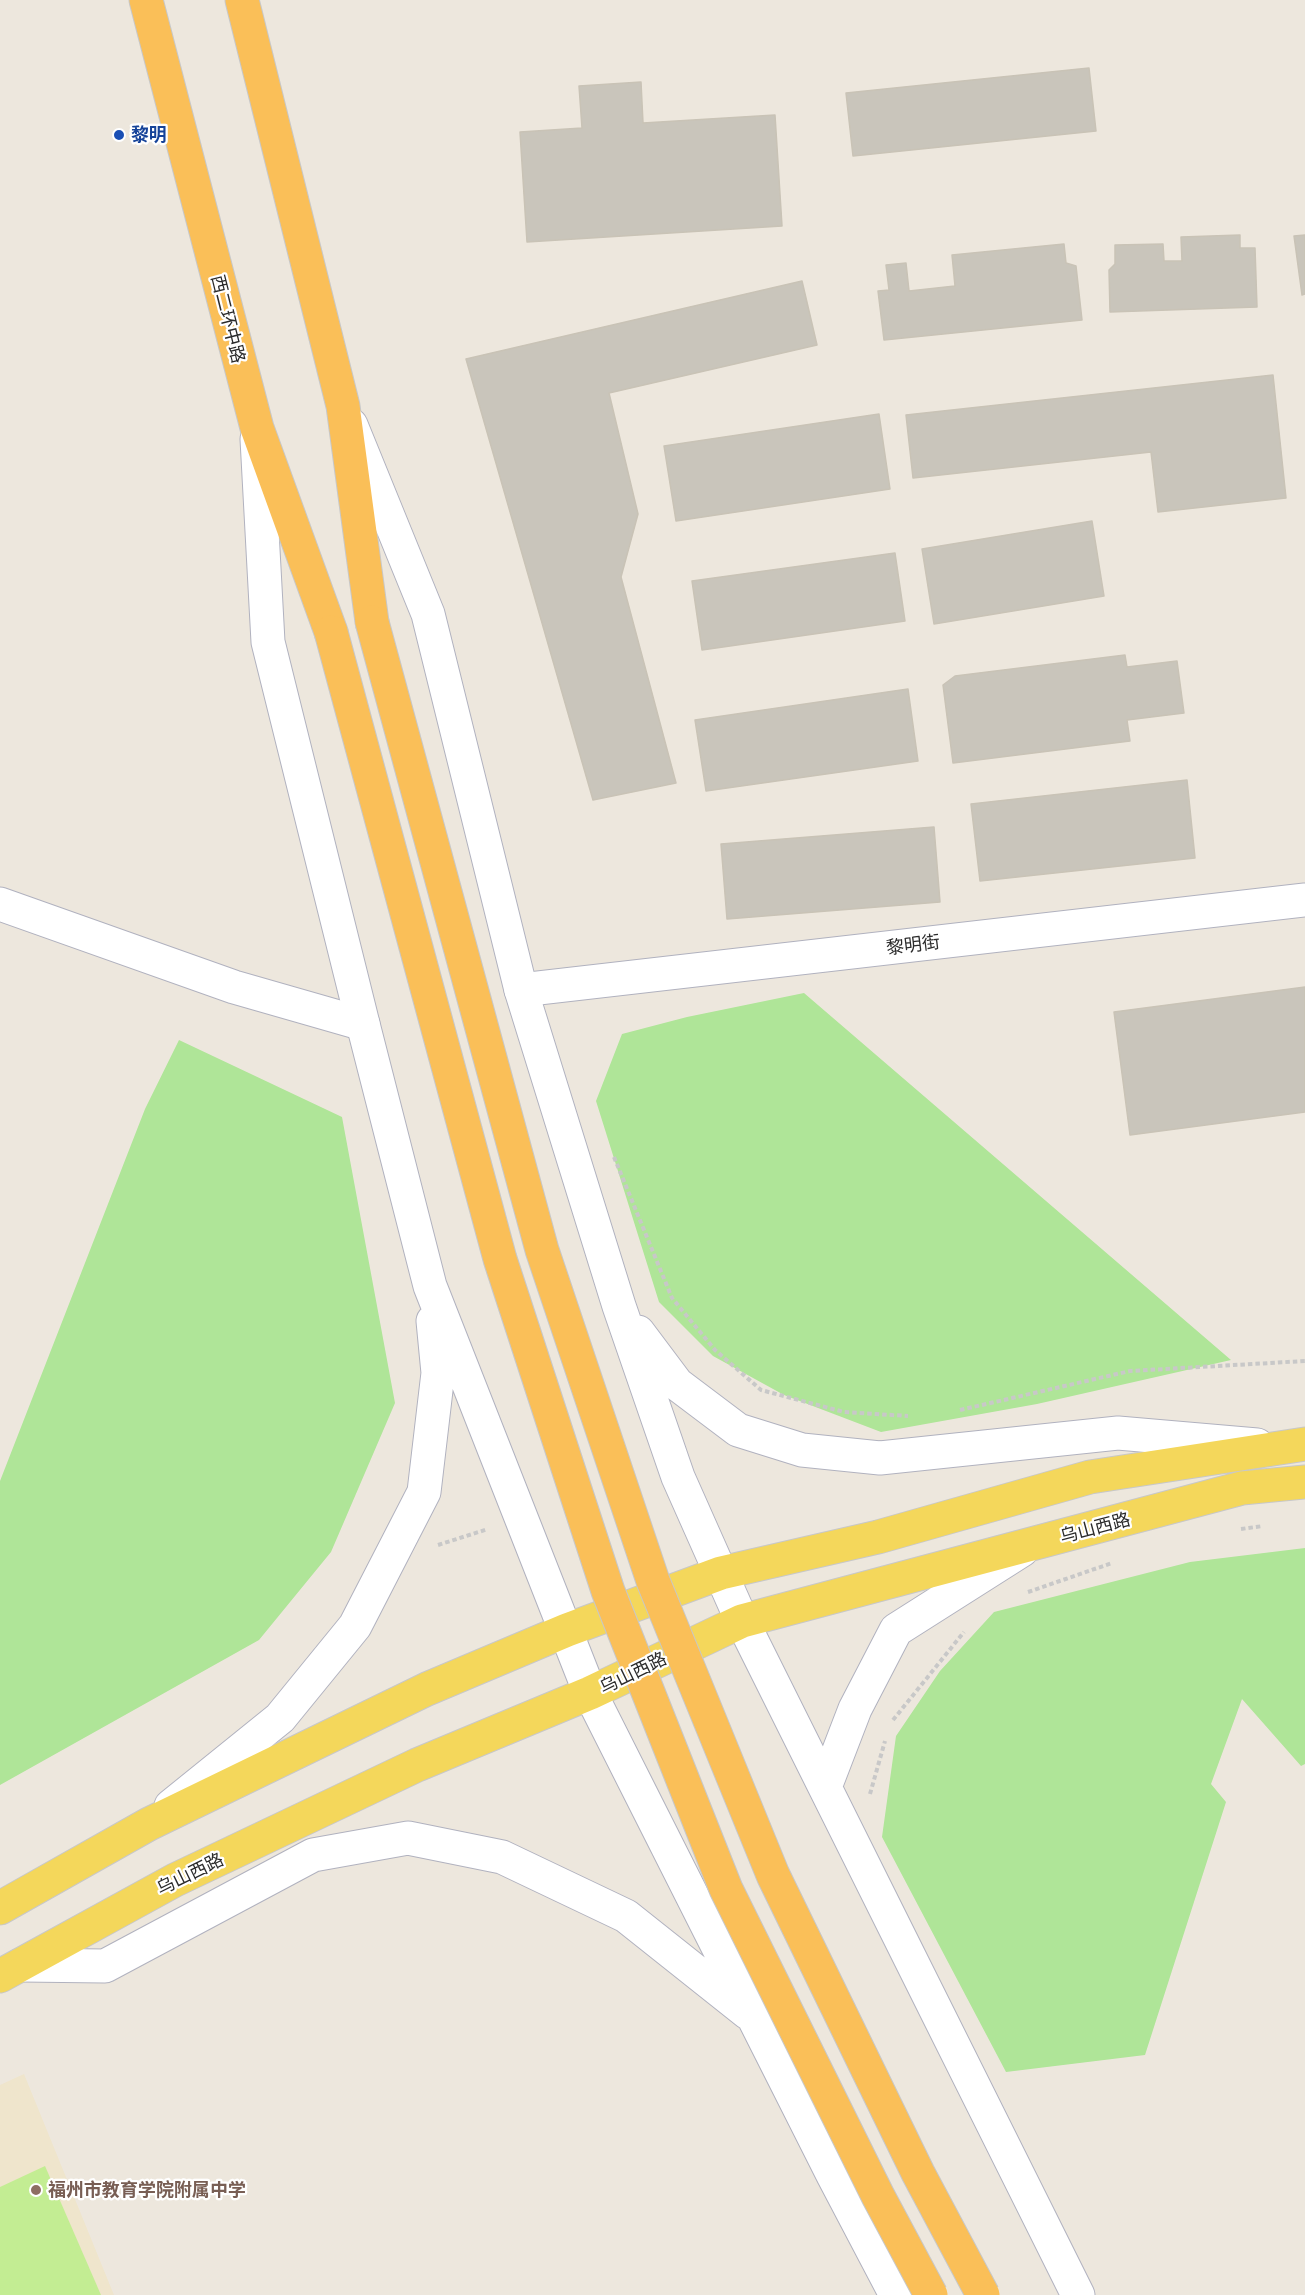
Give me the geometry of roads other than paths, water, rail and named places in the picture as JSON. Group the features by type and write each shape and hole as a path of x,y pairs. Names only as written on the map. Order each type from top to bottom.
{"highway":[{"name":"西二环中路","path":"146,0 256,428 331,632 500,1259 608,1591 726,1889 878,2196 931,2295"},
{"path":"242,0 344,406 372,622 542,1250 653,1581 773,1875 918,2173 983,2295"}],"main road":[{"path":"344,406 428,614 521,990 619,1306 678,1478 742,1621 1078,2295"},
{"path":"256,428 268,642 430,1286 590,1693 896,2295"},
{"name":"黎明街","path":"521,990 1305,900"},
{"path":"0,904 234,987 363,1024"},
{"path":"149,1824 280,1718 355,1626 424,1492 438,1373 430,1286"},
{"path":"619,1306 677,1384 738,1430 802,1450 880,1458 1118,1433 1292,1446"},
{"path":"0,1908 149,1824 427,1689 567,1630 721,1573 878,1536 1090,1477 1292,1446"},
{"name":"乌山西路","path":"10,1970 175,1880 417,1765 590,1693 742,1621 1242,1488 1305,1482"},
{"path":"825,1787 855,1709 896,1630 1031,1544"},
{"path":"10,1970 105,1966 313,1856 408,1838 502,1857 626,1916 757,2020"}],"place":[{"name":"黎明","path":"119,135"},
{"name":"福州市教育学院附属中学","path":"36,2190"}]}
